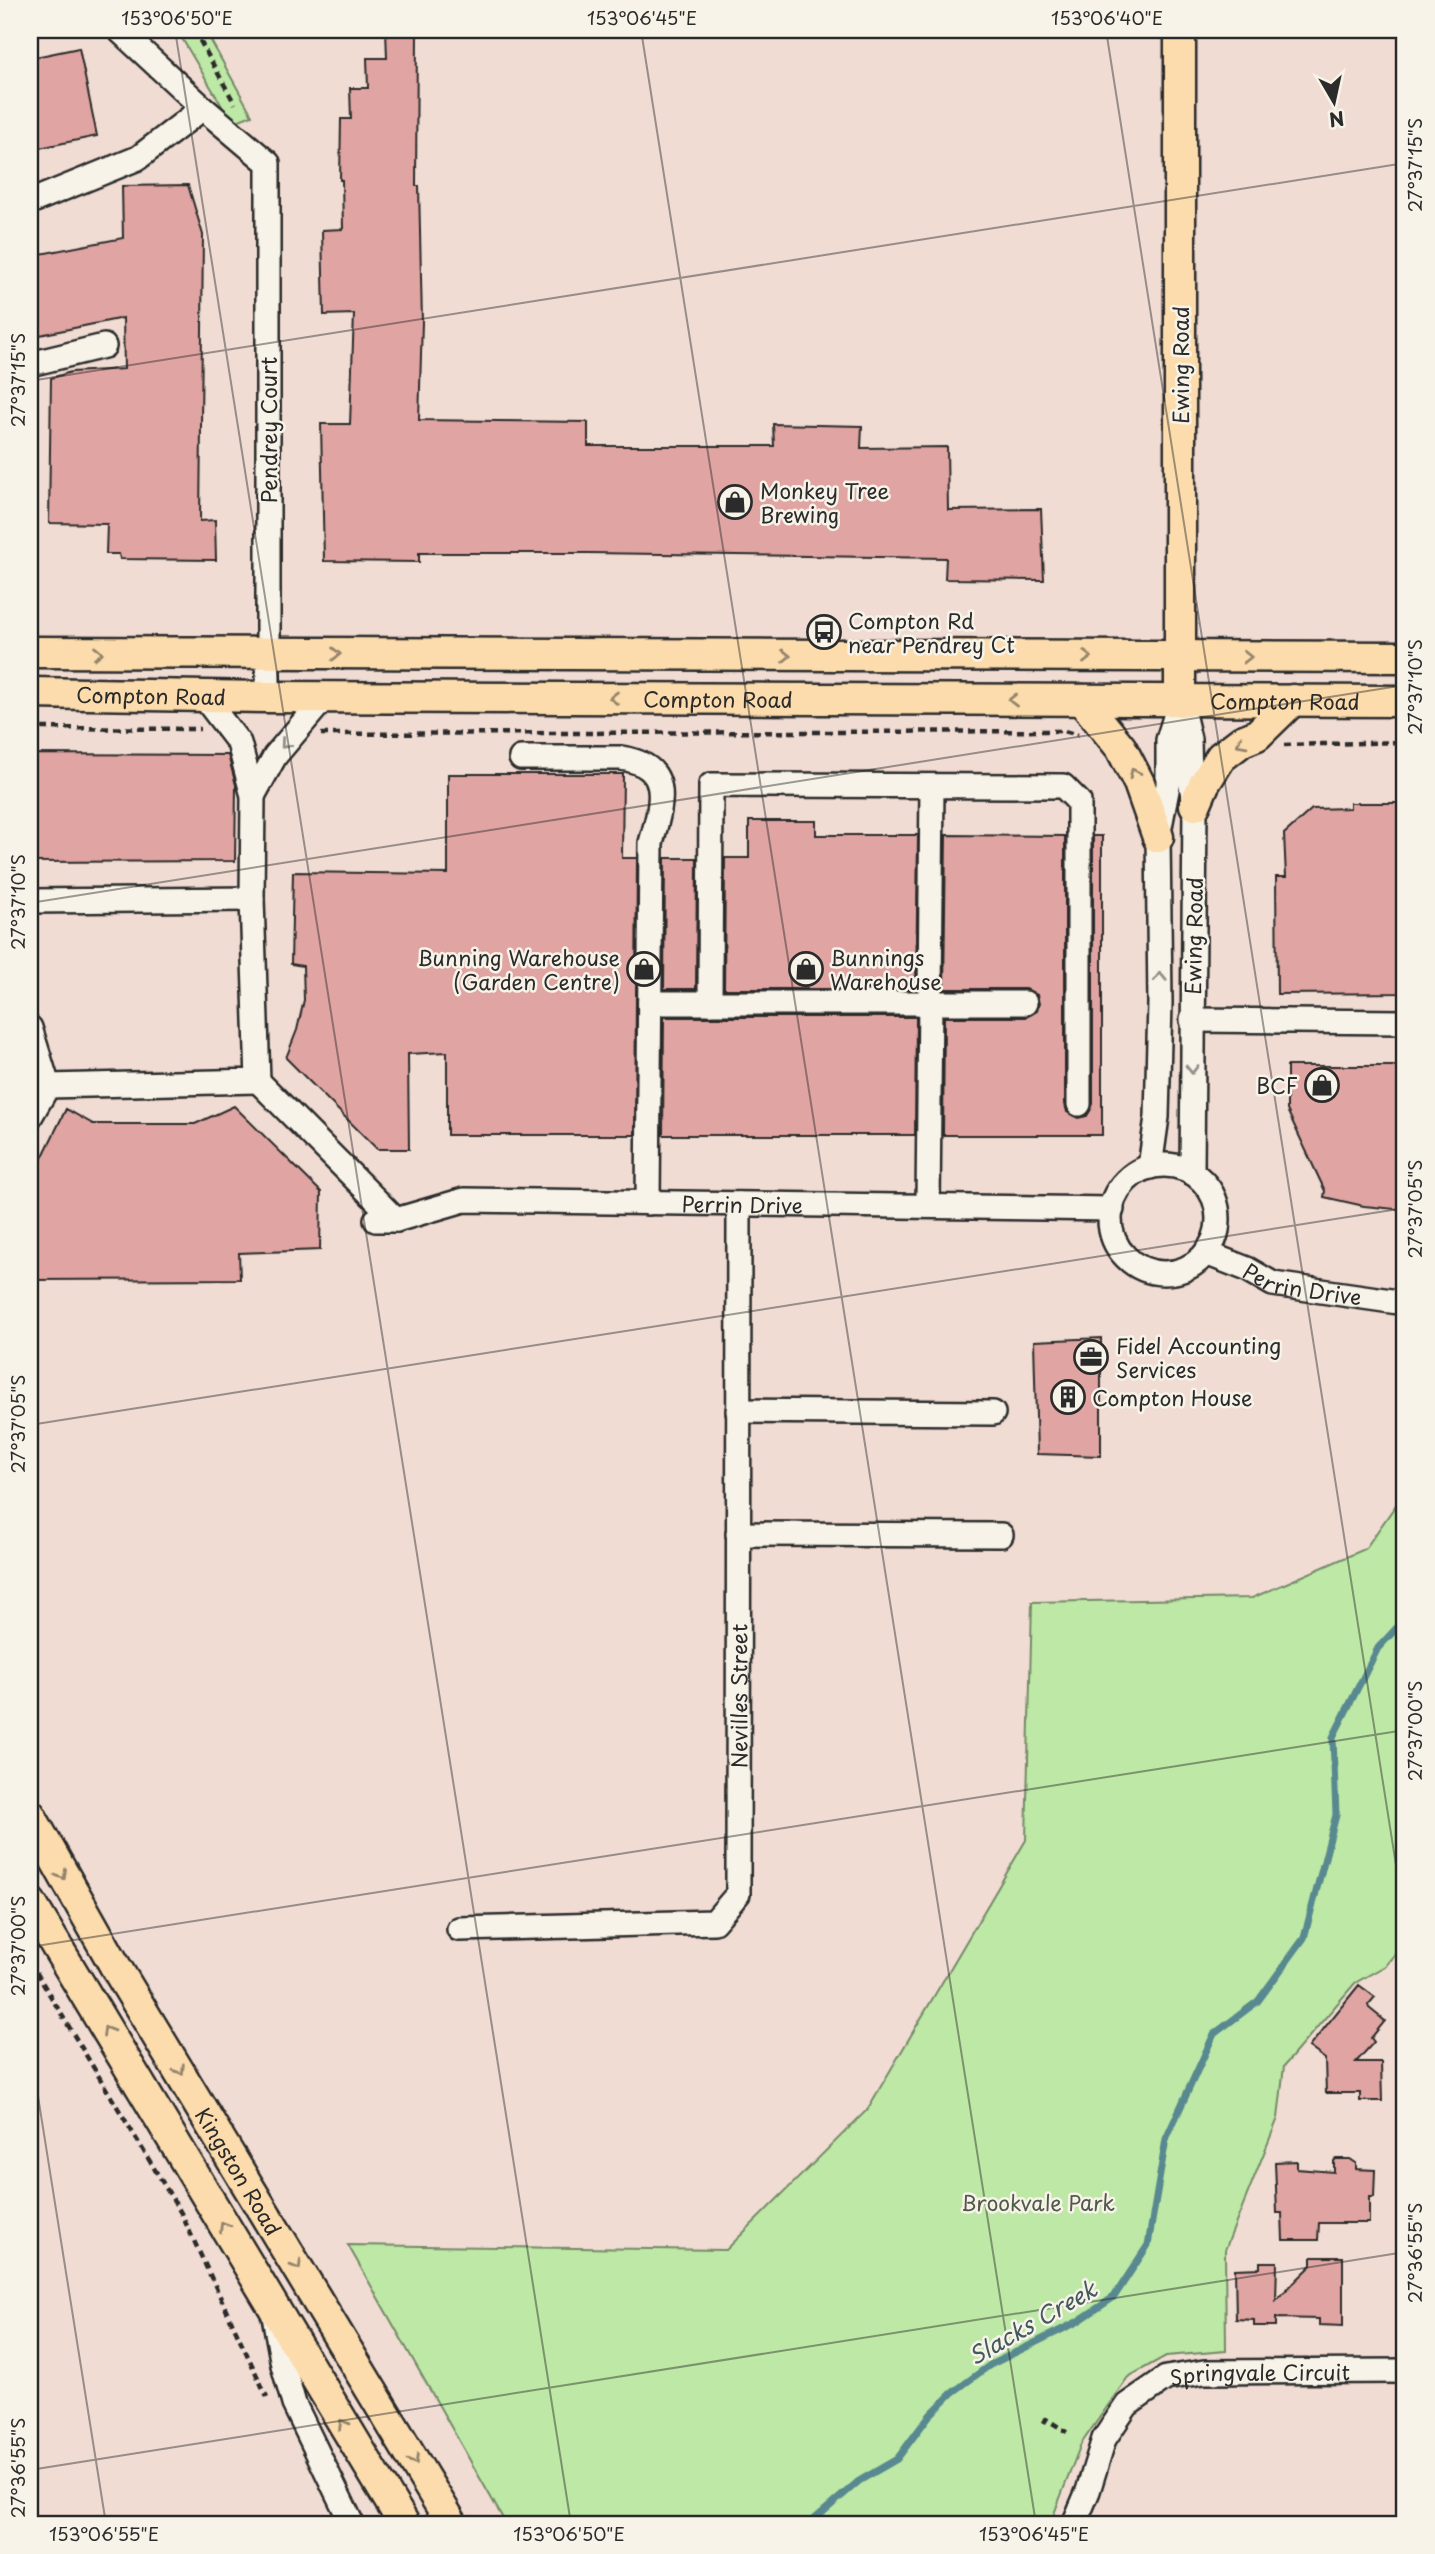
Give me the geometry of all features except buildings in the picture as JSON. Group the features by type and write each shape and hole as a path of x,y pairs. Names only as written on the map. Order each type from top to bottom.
{"main road":[{"name":"Ewing Road","path":"1180,30 1180,701"},
{"name":"Compton Road","path":"30,652 1405,657"},
{"name":"Compton Road","path":"30,693 268,697 1405,701"},
{"path":"1195,805 1221,757 1242,741 1258,735 1293,700"},
{"path":"1082,701 1121,748 1139,783 1158,837"},
{"name":"Kingston Road","path":"30,1815 114,1964 452,2524"},
{"name":"Kingston Road","path":"30,1902 404,2524"}],"street":[{"path":"30,202 138,158 202,108 119,30"},
{"name":"Pendrey Court","path":"202,108 268,163 268,697"},
{"path":"30,364 104,346"},
{"path":"48,1086 258,1081 252,899 253,796 239,743 203,696"},
{"path":"253,796 275,756 325,697"},
{"name":"Ewing Road","path":"1180,701 1189,739 1190,781 1195,805 1192,1173"},
{"name":"Ewing Road","path":"1150,1167 1157,1117 1160,1003 1158,837 1168,785 1168,740 1180,701"},
{"path":"520,758 621,758 637,761 647,767 656,778 661,793 661,810 651,843 648,1202"},
{"path":"710,1003 711,785 1063,786 1079,802 1079,1104"},
{"path":"928,1206 932,786"},
{"path":"30,901 252,899"},
{"path":"650,1003 1025,1003"},
{"path":"1192,1020 1405,1022"},
{"path":"30,1028 48,1086 30,1117"},
{"name":"Perrin Drive","path":"258,1081 386,1220 464,1200 1112,1209"},
{"path":"1164,1165 1192,1173 1208,1186 1213,1195 1218,1215 1216,1236 1198,1261 1177,1271 1154,1272 1133,1263 1118,1247 1110,1225 1116,1196 1126,1181 1150,1167 1164,1165"},
{"name":"Nevilles Street","path":"459,1929 713,1922 738,1894 739,1204"},
{"name":"Perrin Drive","path":"1206,1253 1247,1269 1273,1284 1405,1303"},
{"path":"738,1411 993,1413"},
{"path":"738,1534 1000,1535"},
{"name":"Kingston Road","path":"272,2305 282,2365 294,2404 352,2524"},
{"name":"Springvale Circuit","path":"1074,2524 1088,2491 1104,2439 1127,2405 1166,2378 1204,2372 1405,2371"}],"path":[{"path":"194,30 239,112"},
{"path":"30,728 205,729"},
{"path":"307,735 360,732 1064,731 1088,740"},
{"path":"1279,746 1305,743 1405,743"},
{"path":"30,1962 181,2213 271,2406"},
{"path":"1044,2423 1046,2419 1067,2432"}],"green space":[{"path":"177,30 205,30 252,115 232,123"},
{"name":"Brookvale Park","path":"1405,1492 1405,1942 1385,1966 1355,1983 1284,2066 1278,2118 1225,2250 1226,2351 1166,2356 1128,2377 1081,2444 1050,2524 506,2524 348,2245 726,2250 867,2110 1026,1840 1032,1602 1252,1598 1365,1549"}],"waterway":[{"name":"Slacks Creek","path":"809,2524 859,2481 897,2459 929,2416 952,2393 990,2365 1077,2322 1114,2297 1148,2245 1166,2139 1214,2034 1258,2001 1304,1938 1336,1815 1333,1737 1378,1648 1405,1619"}],"place":[{"name":"Monkey Tree Brewing","path":"735,502"},
{"name":"Compton Rd near Pendrey Ct","path":"824,632"},
{"name":"Bunning Warehouse (Garden Centre)","path":"644,969"},
{"name":"Bunnings Warehouse","path":"806,969"},
{"name":"BCF","path":"1322,1085"},
{"name":"Fidel Accounting Services","path":"1091,1357"},
{"name":"Compton House","path":"1068,1397"}]}
